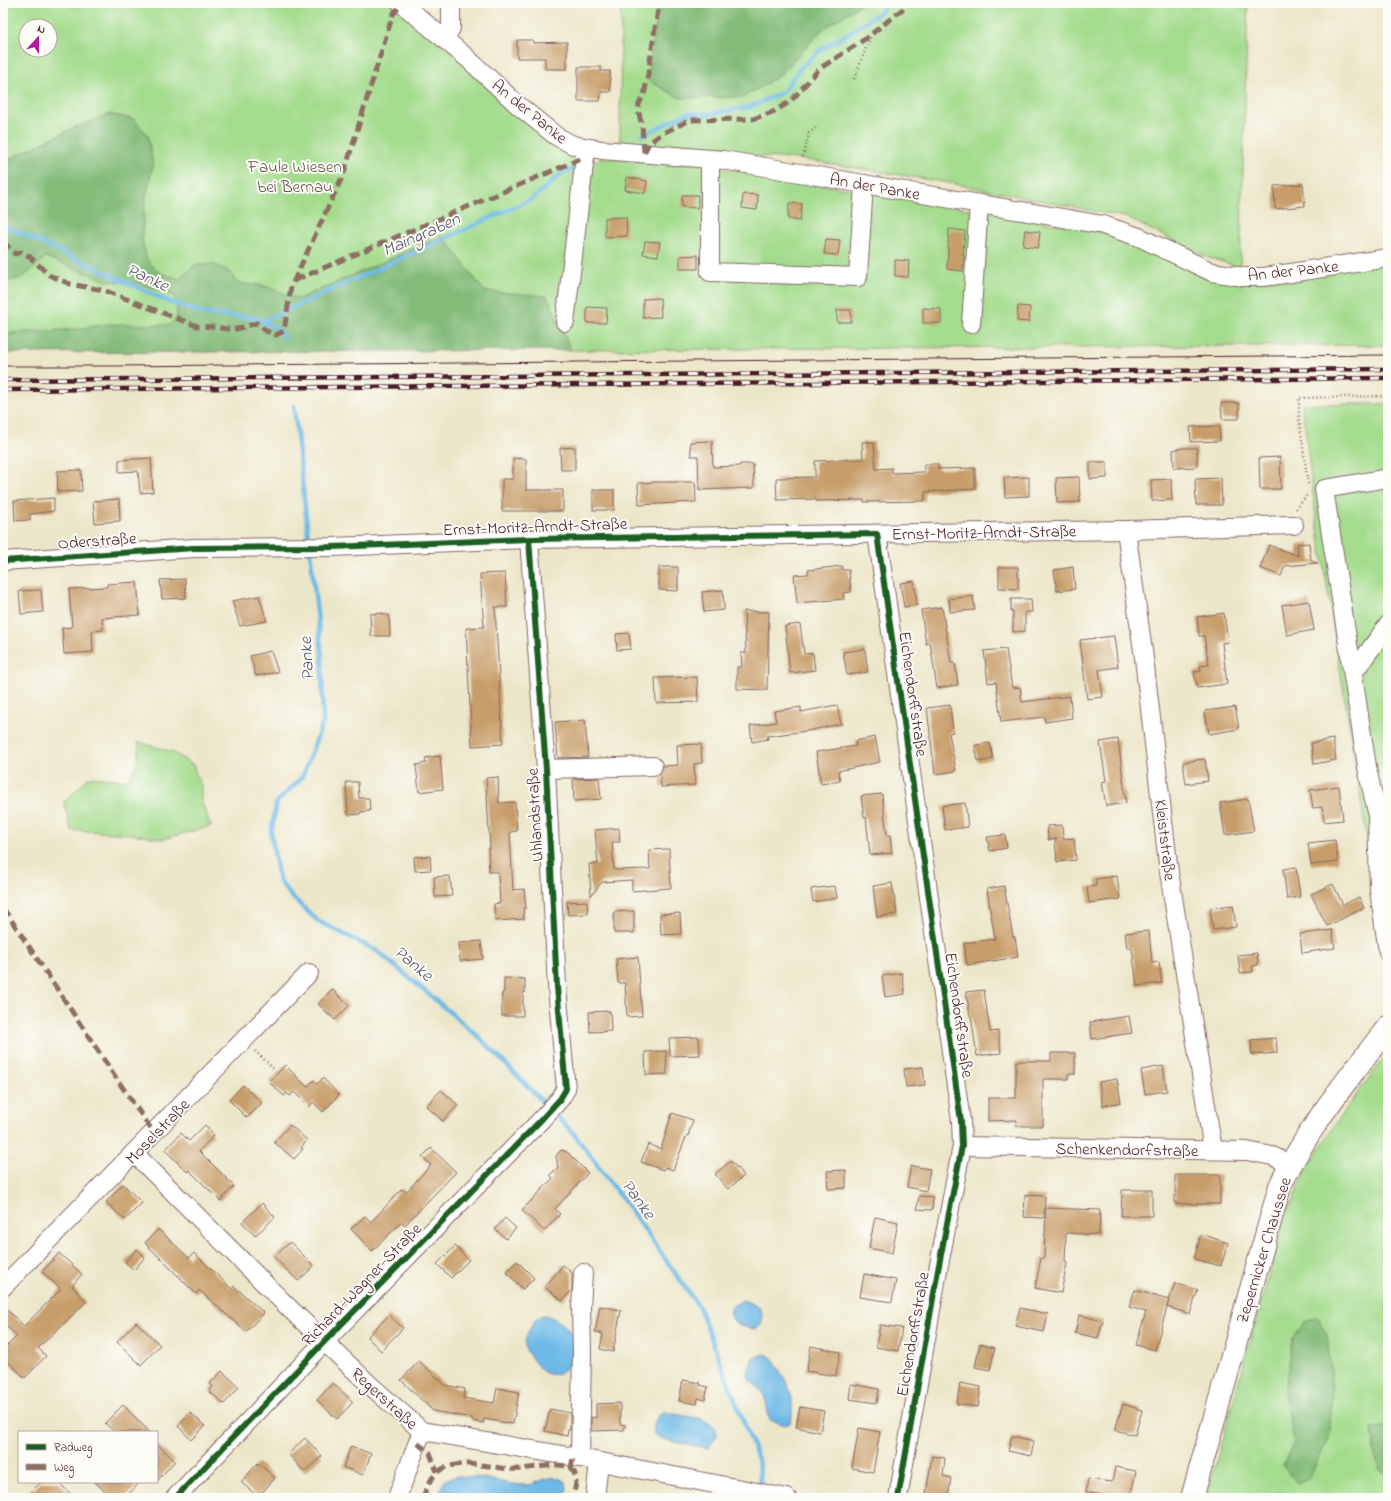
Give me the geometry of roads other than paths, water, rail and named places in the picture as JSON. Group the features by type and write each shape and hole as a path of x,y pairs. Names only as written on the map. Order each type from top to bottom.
{"main road":[{"name":"Zepernicker Chaussee","path":"1192,1498 1280,1186 1290,1164 1305,1138 1388,1027"}],"street":[{"name":"An der Panke","path":"401,3 445,38 519,106 556,136 574,145 585,159 710,159 799,172 1102,225 1139,237 1212,272 1244,277 1264,276 1388,258"},
{"path":"445,38 451,28 451,3"},
{"path":"565,322 585,159"},
{"path":"710,159 710,272 858,277 864,184"},
{"path":"971,324 979,204"},
{"path":"1388,478 1324,489 1368,773 1377,812 1379,890 1388,952"},
{"name":"Ernst-Moritz-Arndt-Straße","path":"194,548 332,547 529,539 1126,530 1294,525"},
{"name":"Kleiststraße","path":"1126,530 1144,658 1169,872 1213,1150"},
{"name":"Eichendorffstraße","path":"877,534 961,1121 962,1146 938,1270 898,1498"},
{"name":"Uhlandstraße","path":"529,539 546,769 563,1094"},
{"name":"Oderstraße","path":"3,561 194,548"},
{"path":"1353,673 1388,625"},
{"path":"546,769 653,766"},
{"path":"1377,812 1388,796"},
{"name":"Moselstraße","path":"3,1287 135,1154 309,973"},
{"name":"Richard-Wagner-Straße","path":"175,1498 325,1341 540,1122 563,1094"},
{"name":"Schenkendorfstraße","path":"962,1146 1247,1151 1272,1156 1290,1164"},
{"name":"Regerstraße","path":"135,1154 287,1306 371,1386 422,1431 580,1458 781,1497"},
{"path":"580,1458 582,1351 581,1308 583,1272"},
{"path":"397,1498 422,1431"},
{"path":"595,1498 599,1462"}],"water":[{"path":"743,1300 760,1307 762,1319 761,1324 757,1329 742,1326 734,1321 732,1317 731,1307"},
{"path":"543,1315 560,1322 573,1335 571,1363 566,1370 559,1374 550,1374 542,1371 526,1351 525,1339 527,1334 533,1323"},
{"path":"765,1354 774,1360 788,1385 792,1398 792,1416 790,1423 785,1425 770,1420 764,1396 749,1378 748,1374 753,1358"},
{"path":"663,1412 702,1419 715,1427 717,1433 713,1442 708,1448 673,1442 654,1434 654,1427 658,1416"},
{"path":"457,1476 482,1478 519,1485 531,1484 554,1477 566,1482 567,1491 560,1498 436,1498 445,1480"}],"waterway":[{"name":"Maingraben","path":"643,135 688,113 709,114 750,107 783,92 800,68 822,49 880,12 888,3"},
{"name":"Maingraben","path":"263,321 532,199 562,173 580,166"},
{"name":"Panke","path":"3,225 167,301 206,314 255,318 275,327 284,337"},
{"name":"Panke","path":"294,406 309,544"},
{"name":"Panke","path":"310,551 322,656 323,722 302,777 277,802 271,833 279,880 290,895 318,921 377,951 425,991 480,1038 548,1107"},
{"name":"Panke","path":"553,1112 575,1135 635,1216 699,1307 758,1459 761,1488"}],"tram line":[{"path":"3,366 1388,355"}],"railway":[{"path":"3,380 1388,369"},
{"path":"3,390 1388,378"}],"park label":[{"name":"Faule Wiesen bei Bernau","path":"295,176"}]}
